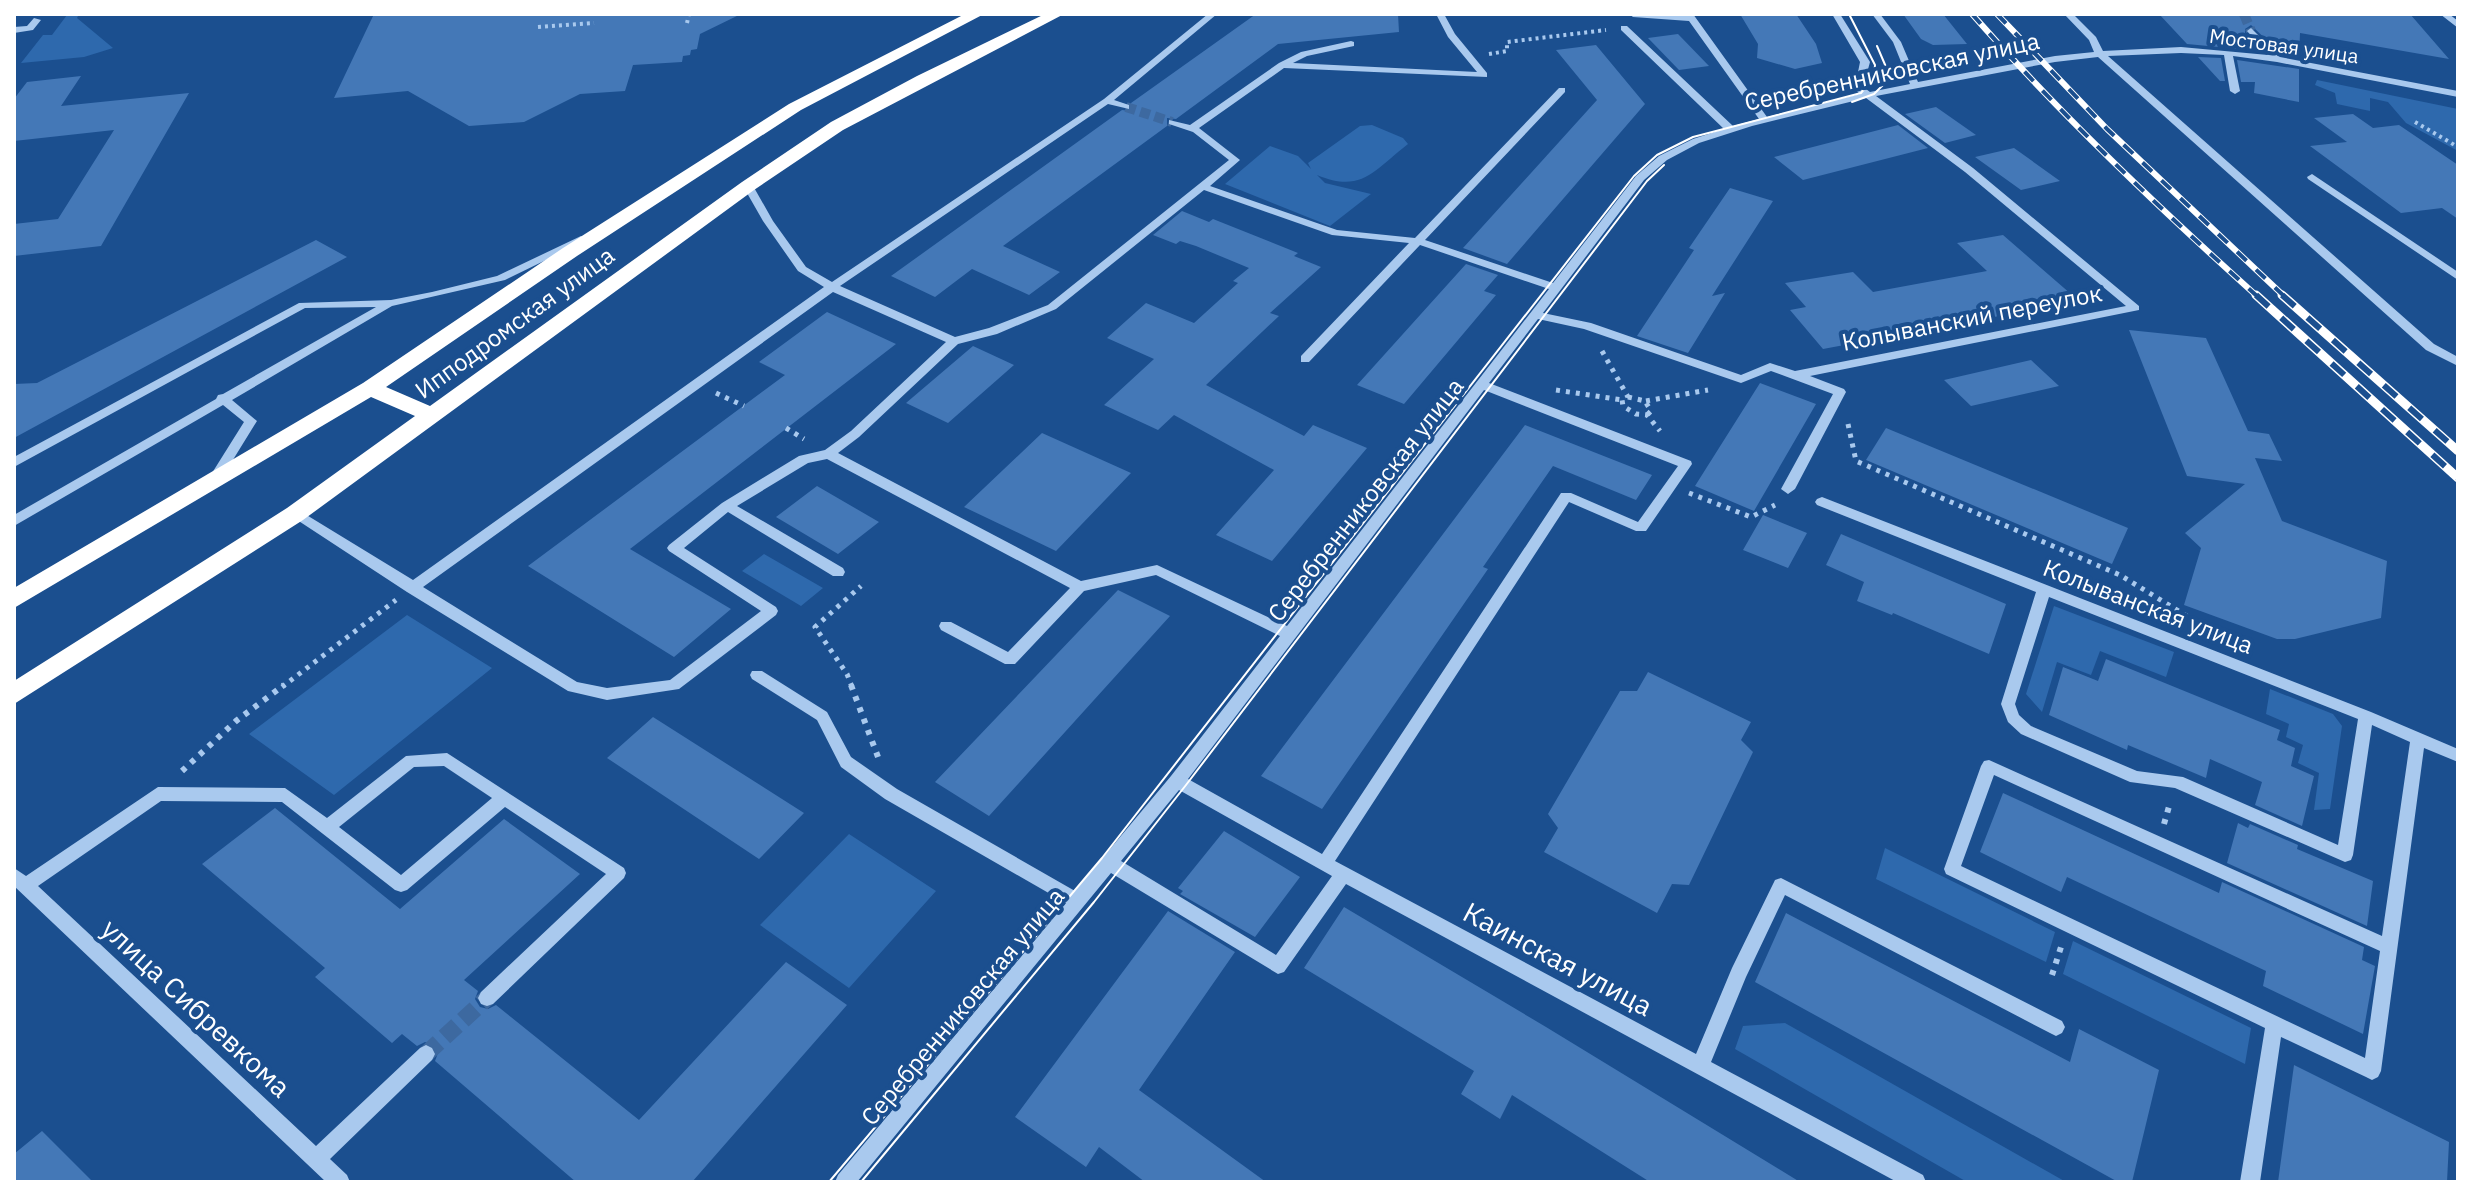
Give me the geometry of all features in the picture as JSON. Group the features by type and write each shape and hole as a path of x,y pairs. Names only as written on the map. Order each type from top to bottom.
{"highway":[{"name":"Ипподромская улица","path":"14,599 370,388 795,107 977,14"},
{"name":"Ипподромская улица","path":"14,694 295,514 748,186 837,126 923,79 1057,14"},
{"path":"370,388 431,415"}],"street":[{"path":"412,588 832,287 1107,101 1213,14"},
{"path":"1282,65 1484,75 1451,35 1440,14"},
{"path":"1633,14 1690,16 1765,121"},
{"path":"1836,14 1865,62 1862,73 1852,83 1867,95"},
{"path":"1876,14 1897,42 1915,86"},
{"path":"2068,14 2093,39 2100,54 2430,347 2458,362"},
{"path":"2444,14 2458,25"},
{"path":"14,30 30,28 37,20"},
{"path":"1624,28 1731,130"},
{"path":"2251,31 2277,59"},
{"path":"1191,129 1282,65 1304,54 1351,44"},
{"name":"Мостовая улица","path":"2055,59 2181,50 2228,53 2277,59 2458,94"},
{"path":"2228,53 2235,91"},
{"name":"Серебренниковская улица","path":"845,1182 1177,781 1640,178 1663,158 1696,141 1731,130 1867,95 2055,59"},
{"path":"1305,359 1562,90"},
{"name":"Колыванский переулок","path":"1741,379 1770,367 1795,375 2135,308 1969,170 1867,95"},
{"path":"1107,101 1126,107"},
{"path":"295,514 573,687 607,694 674,685 771,611 674,548 727,506 804,459 829,454 855,434 954,341 993,331 1052,307 1235,160 1191,129 1172,122"},
{"path":"2312,177 2458,277"},
{"path":"748,186 802,269 832,287 954,341"},
{"path":"1201,186 1336,233 1417,241 1557,288"},
{"path":"14,463 303,305 391,303 501,278 621,220"},
{"path":"14,521 391,303"},
{"path":"1537,315 1587,326 1741,379"},
{"path":"1788,489 1840,392 1795,375"},
{"path":"1325,863 1566,496 1641,528 1686,464 1483,385"},
{"path":"211,484 251,421 222,398"},
{"path":"829,454 1080,587"},
{"name":"Колыванская улица","path":"1822,502 2366,716 2458,756"},
{"path":"727,506 838,572"},
{"path":"946,626 1010,660 1080,587 1157,570 1290,634"},
{"path":"2044,590 2008,704 2013,718 2026,730 2136,777 2177,782 2345,855 2366,716"},
{"path":"757,675 822,716 846,762 891,794 1079,902"},
{"path":"2389,947 1989,766 1952,869 2372,1071 2418,739"},
{"path":"327,827 411,761 447,759 618,873 487,998"},
{"name":"Каинская улица","path":"1177,781 1343,874 1916,1182"},
{"path":"20,880 158,794 285,795 401,885 504,798"},
{"path":"1111,864 1278,966 1343,874"},
{"name":"улица Сибревкома","path":"20,880 340,1182"},
{"path":"1701,1065 1738,974 1781,885 2056,1027"},
{"path":"2250,1182 2274,1025"},
{"path":"316,1159 426,1054"}],"path":[{"path":"687,23 689,14"},
{"path":"538,27 594,23"},
{"path":"1484,54 1507,51 1507,42 1524,38 1624,28"},
{"path":"2415,122 2458,147"},
{"path":"1646,401 1697,393 1741,379"},
{"path":"1526,401 1535,387 1622,400"},
{"path":"1840,392 1856,461 2120,575 2217,635"},
{"path":"1628,397 1640,397 1646,401 1651,411 1647,415"},
{"path":"786,428 808,442"},
{"path":"861,586 815,627 847,674 891,794"},
{"path":"158,794 236,721 391,604"},
{"path":"2160,836 2177,782"},
{"path":"2052,975 2061,945"}],"shaded area":[{"path":"79,14 77,18 113,48 84,57 21,63 43,35 52,35 67,15"},
{"path":"2317,80 2458,109 2458,151 2406,123 2388,102 2370,98 2370,111 2337,104 2335,93 2315,85"},
{"path":"1372,125 1403,138 1408,144 1376,170 1357,180 1345,182 1317,175 1325,183 1371,194 1330,226 1225,184 1270,146 1298,156 1311,169 1308,163 1360,126"},
{"path":"764,554 823,588 801,606 742,571"},
{"path":"2054,606 2174,652 2166,677 2100,651 2091,675 2057,662 2042,712 2026,694"},
{"path":"407,615 492,668 334,795 249,734"},
{"path":"2270,689 2333,714 2342,726 2330,809 2314,810 2319,773 2298,763 2303,745 2286,737 2289,724 2266,714"},
{"path":"849,834 936,891 849,988 760,925"},
{"path":"1885,848 2055,932 2046,962 1876,879"},
{"path":"2073,941 2251,1028 2245,1064 2063,974"},
{"path":"1785,1023 2066,1182 1967,1182 1735,1049 1743,1026"}],"building":[{"path":"374,14 741,14 700,34 697,49 683,56 682,62 633,65 625,91 580,94 524,122 469,126 408,91 334,98"},
{"path":"1256,14 1398,14 1399,32 1278,44 1176,119 1167,118 1167,126 1003,246 1060,272 1029,295 972,269 935,297 891,276 1122,110 1131,111 1131,103"},
{"path":"1740,14 1796,14 1816,44 1822,63 1795,69 1757,58 1758,44"},
{"path":"1903,14 1943,14 1967,44 1933,45 1921,39"},
{"path":"2159,14 2410,14 2449,59 2300,33 2299,58 2281,54 2251,25 2245,33 2261,51 2187,44"},
{"path":"1678,34 1709,66 1679,70 1648,38"},
{"path":"1596,45 1645,104 1507,264 1463,248 1597,100 1556,50"},
{"path":"2198,57 2221,58 2225,81 2220,81"},
{"path":"2237,60 2299,69 2299,102 2254,93 2255,82 2241,82"},
{"path":"81,76 61,106 189,93 101,246 14,256 14,224 58,219 114,130 14,141 14,99 27,82"},
{"path":"1936,107 1976,135 1945,143 1905,114"},
{"path":"2353,114 2373,128 2399,125 2458,165 2458,219 2442,208 2401,213 2310,146 2347,142 2314,118"},
{"path":"1898,125 1928,148 1803,180 1774,157"},
{"path":"2014,148 2060,181 2021,190 1975,157"},
{"path":"1730,188 1773,201 1712,296 1725,293 1688,353 1637,336 1694,250 1689,248"},
{"path":"1182,211 1209,222 1213,219 1298,253 1294,256 1321,267 1270,313 1279,316 1206,385 1304,436 1313,425 1367,448 1272,561 1216,535 1274,470 1174,415 1158,430 1104,405 1154,359 1107,338 1146,303 1194,323 1238,283 1233,281 1249,268 1196,246 1180,241 1176,244 1153,235"},
{"path":"2003,235 2079,301 1823,349 1790,310 1806,307 1785,283 1853,272 1873,292 1987,271 1957,243"},
{"path":"316,240 347,257 14,438 14,384 37,383"},
{"path":"1466,264 1498,275 1484,291 1496,295 1404,404 1357,385"},
{"path":"827,312 896,344 630,549 731,609 674,657 528,566 785,375 759,362"},
{"path":"2129,330 2206,338 2248,431 2269,434 2282,461 2255,458 2282,521 2387,561 2381,618 2295,639 2277,639 2184,605 2201,548 2185,533 2245,484 2187,476"},
{"path":"973,346 1014,365 948,423 906,403"},
{"path":"2031,360 2059,386 1971,406 1944,380"},
{"path":"1760,383 1816,404 1754,511 1695,486"},
{"path":"1525,425 1652,475 1636,500 1553,466 1483,567 1488,569 1322,809 1261,776"},
{"path":"1886,428 2128,528 2112,564 1866,460"},
{"path":"1042,433 1131,473 1056,551 964,507"},
{"path":"817,486 879,522 838,554 776,517"},
{"path":"1763,515 1807,533 1788,568 1743,550"},
{"path":"1841,534 2006,604 1989,654 1857,601 1864,582 1826,565"},
{"path":"1118,590 1170,616 989,816 935,782"},
{"path":"2106,659 2280,730 2277,740 2295,748 2291,766 2314,776 2302,826 2255,805 2262,782 2210,759 2206,778 2128,745 2127,750 2049,715 2063,667 2098,681"},
{"path":"1648,672 1751,722 1741,740 1753,752 1689,885 1672,884 1657,913 1544,852 1558,828 1548,814 1620,691 1637,691"},
{"path":"653,717 804,813 759,859 607,758"},
{"path":"2003,793 2219,893 2222,882 2364,947 2362,960 2375,966 2363,1034 2263,986 2266,971 2067,877 2061,892 1980,852"},
{"path":"275,808 400,909 504,819 580,874 464,980 478,991 475,999 480,1007 488,1009 496,1005 639,1120 786,962 847,1005 692,1182 576,1182 435,1061 438,1053 433,1045 425,1042 417,1046 402,1034 392,1043 315,977 325,968 202,864"},
{"path":"2238,823 2248,828 2250,824 2298,845 2297,849 2373,881 2367,926 2227,863"},
{"path":"1224,831 1300,877 1255,937 1180,894 1183,891 1178,888"},
{"path":"1344,907 1800,1182 1650,1182 1512,1095 1500,1119 1461,1094 1474,1071 1304,968"},
{"path":"1168,911 1235,952 1139,1090 1266,1182 1145,1182 1099,1147 1086,1167 1015,1117"},
{"path":"1786,913 2070,1062 2079,1029 2159,1070 2132,1182 2118,1182 1755,982"},
{"path":"2294,1065 2449,1142 2447,1182 2278,1182"},
{"path":"42,1131 93,1182 14,1182 14,1154"}],"tunnel":[{"path":"2244,14 2251,31"},
{"path":"1126,107 1172,122"},
{"path":"426,1054 487,998"}],"tram line":[{"path":"829,1182 1102,858 1634,176 1657,155 1693,137 1861,93 1874,77 1875,65 1849,14"},
{"path":"1852,102 1874,94 1885,83 1886,67 1877,46"},
{"path":"861,1182 1094,902 1647,181 1664,165"}],"railway":[{"path":"1972,14 2111,160 2258,297"},
{"path":"1997,14 2107,129 2285,297"},
{"path":"2256,295 2458,478"},
{"path":"2282,295 2458,451"}]}
